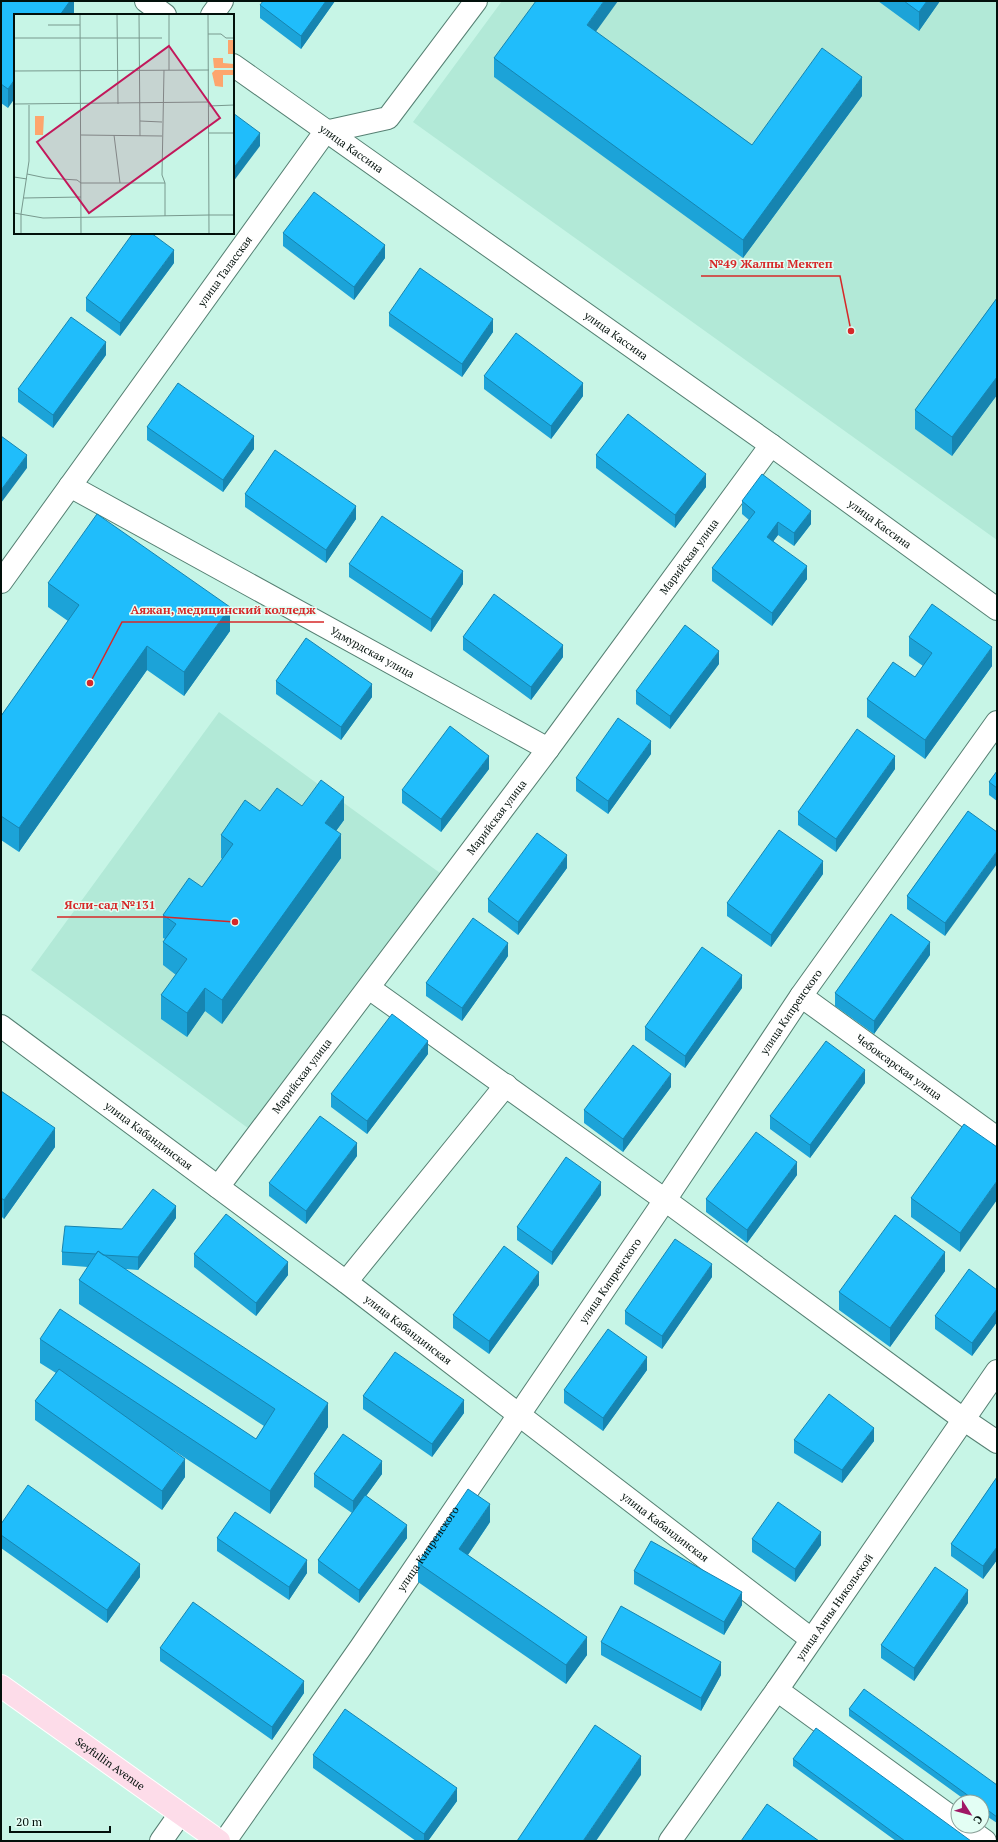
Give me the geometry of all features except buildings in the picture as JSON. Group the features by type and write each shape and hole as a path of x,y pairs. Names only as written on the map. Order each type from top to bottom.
{"main road":[{"name":"Seyfullin Avenue","path":"1,1686 219,1841"}],"street":[{"path":"146,1 164,14"},
{"path":"213,14 222,1"},
{"path":"325,132 388,118 476,1"},
{"name":"улица Кассина","path":"234,66 325,132 771,445 997,608"},
{"name":"улица Таласская","path":"1,582 325,132"},
{"name":"Марийская улица","path":"218,1187 548,749 771,445"},
{"name":"Удмурдская улица","path":"70,486 548,749"},
{"name":"улица Кипренского","path":"225,1841 361,1647 518,1414 665,1200 801,996 997,722"},
{"path":"369,988 506,1085 963,1419 997,1442"},
{"name":"Чебоксарская улица","path":"801,996 997,1138"},
{"name":"улица Кабандинская","path":"1,1026 346,1282 811,1639"},
{"path":"346,1282 506,1085"},
{"name":"улица Анны Никольской","path":"670,1841 777,1690 997,1371"},
{"path":"777,1690 950,1816"},
{"path":"161,1841 180,1814"},
{"path":"975,1834 985,1841"}],"shaded area":[{"path":"502,1 997,1 997,540 413,122"},
{"path":"219,712 440,873 252,1131 31,970"}],"place":[{"name":"№49 Жалпы Мектеп","path":"851,331"},
{"name":"Аяжан, медицинский колледж","path":"90,683"},
{"name":"Ясли-сад №131","path":"235,922"}]}
